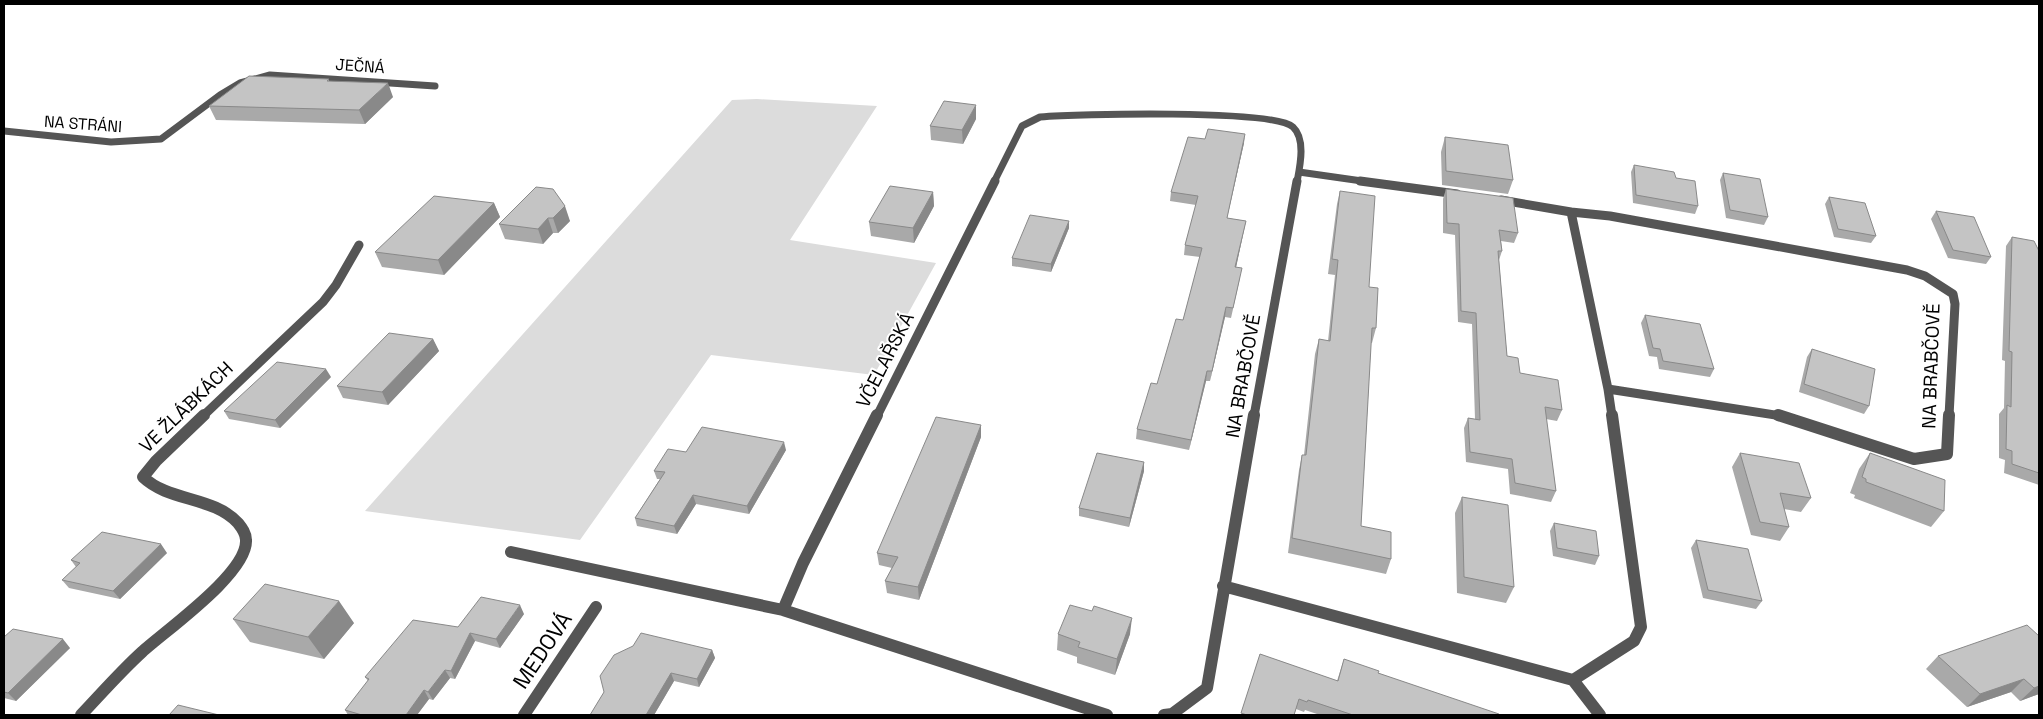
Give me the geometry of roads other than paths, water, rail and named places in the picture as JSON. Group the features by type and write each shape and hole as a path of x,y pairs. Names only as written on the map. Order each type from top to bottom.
{"street":[{"name":"JEČNÁ","path":"161,139 220,94 240,83 270,75 283,74 436,86"},
{"name":"NA BRABČOVĚ","path":"1022,126 1040,117 1176,114 1275,119 1294,128 1301,140 1299,172 1223,586 1207,688 1172,714 1164,715"},
{"name":"VČELAŘSKÁ","path":"783,610 803,564 1022,126"},
{"name":"NA STRÁNI","path":"4,131 112,142 161,139"},
{"path":"1299,172 1465,195"},
{"name":"NA BRABČOVĚ","path":"1494,199 1571,212 1610,216 1907,270 1925,276 1942,285 1953,294 1955,304 1947,454 1914,459 1778,415 1608,389"},
{"path":"1571,212 1608,389 1641,626 1634,641 1573,680"},
{"name":"VE ŽLÁBKÁCH","path":"81,715 142,652 217,588 236,563 246,542 243,529 227,514 192,498 148,484 143,477 156,461 323,302 336,285 359,244"},
{"path":"511,552 783,610 1107,715"},
{"path":"1223,586 1573,680 1600,715"},
{"name":"MEDOVÁ","path":"524,715 596,607"}]}
